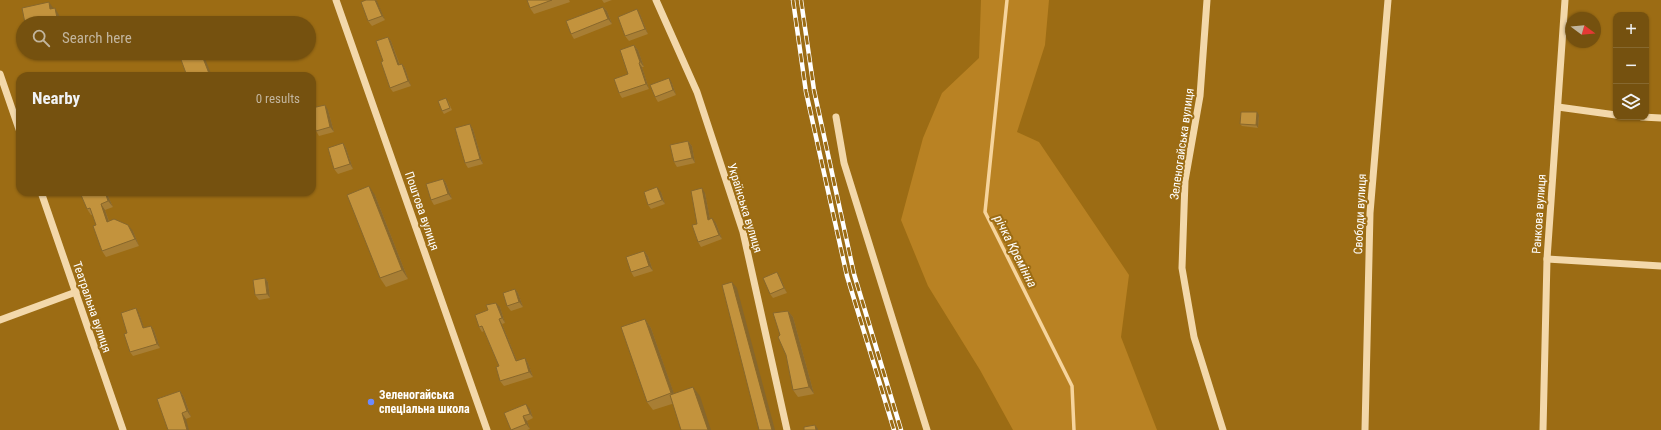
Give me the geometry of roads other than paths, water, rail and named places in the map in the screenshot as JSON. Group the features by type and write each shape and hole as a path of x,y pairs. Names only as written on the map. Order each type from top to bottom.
{"street":[{"name":"Поштова вулиця","path":"336,0 488,430"},
{"name":"Українська вулиця","path":"656,0 697,92 743,232 787,430"},
{"name":"Зеленогайська вулиця","path":"1207,0 1200,96 1185,180 1182,268 1194,336 1222,430"},
{"name":"Свободи вулиця","path":"1365,430 1370,214 1388,0"},
{"name":"Ранкова вулиця","path":"1543,430 1547,259 1565,0"},
{"path":"0,74 16,120"},
{"path":"1558,107 1613,115"},
{"path":"836,117 844,163 927,430"},
{"path":"1649,117 1661,118"},
{"name":"Театральна вулиця","path":"42,196 123,430"},
{"path":"1547,259 1661,266"},
{"path":"0,320 76,292"}],"waterway":[{"name":"річка Кремінна","path":"1007,0 985,212 1072,386 1074,430"}],"railway":[{"path":"793,0 806,92 847,276 894,430"},
{"path":"801,0 814,90 854,274 901,430"}],"place":[{"name":"Зеленогайська спеціальна школа","path":"371,402"}]}
